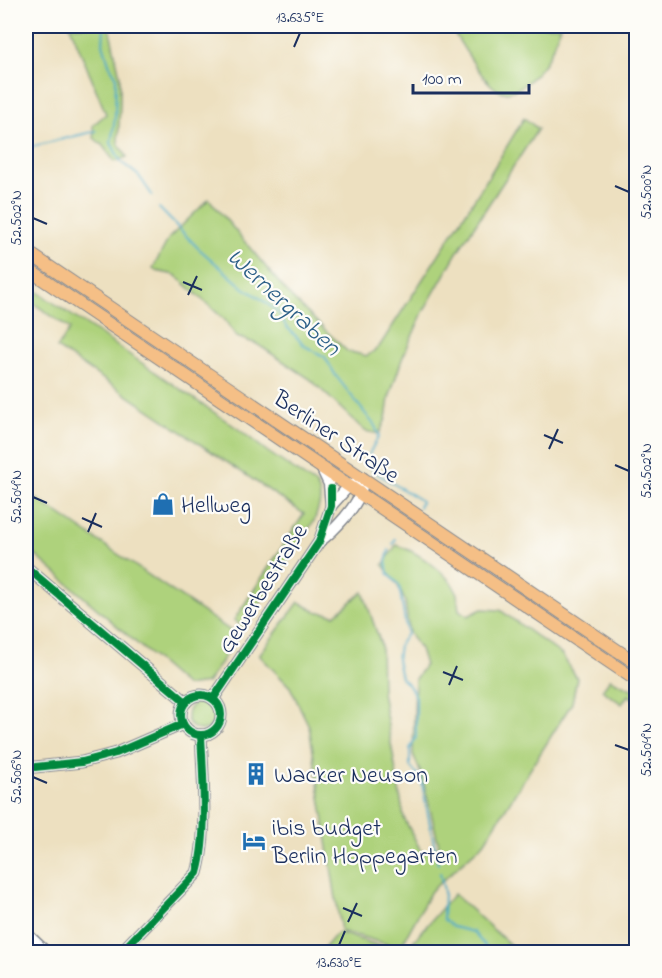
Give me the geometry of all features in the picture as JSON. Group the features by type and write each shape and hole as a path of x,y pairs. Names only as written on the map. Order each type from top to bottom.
{"main road":[{"name":"Berliner Straße","path":"26,250 636,663"},
{"name":"Berliner Straße","path":"26,268 636,680"}],"street":[{"path":"321,467 329,484 331,506"},
{"name":"Gewerbestraße","path":"319,542 331,506 349,486 363,478"},
{"path":"361,494 363,478"},
{"name":"Gewerbestraße","path":"213,699 319,542 336,526 361,494"},
{"path":"26,567 186,702"},
{"path":"196,696 213,699 220,711 220,721 211,732 201,735 190,732 183,724 181,710 186,702 196,696"},
{"path":"26,768 82,762 116,753 183,724"},
{"path":"121,952 197,873 202,858 203,840 201,735"},
{"path":"26,933 46,952"}],"green space":[{"path":"70,26 109,26 120,76 118,143 127,157 115,162 94,138 93,125 106,114"},
{"path":"450,26 561,26 549,55 540,69 516,90 502,92 484,77"},
{"path":"524,118 538,129 458,251 423,312 402,359 389,398 386,419 379,434 365,431 310,379 257,344 237,337 225,320 175,275 156,271 153,268 169,238 209,199 291,297 347,351 367,356 379,347"},
{"path":"26,284 237,428 316,485 320,498 314,521 244,628 234,620 304,514 57,348 70,329 26,298"},
{"path":"37,499 238,636 207,683 186,686 26,547 26,515"},
{"path":"396,545 421,557 446,576 456,591 459,610 468,616 482,609 500,610 562,655 577,678 572,703 484,843 431,891 400,948 341,931 309,726 290,687 259,655 299,602 315,611 335,615 363,592 381,645 382,692 404,818 421,851 432,852 439,846 422,776 413,754 415,679 425,665 420,649 409,633 405,601 397,584 383,565"},
{"path":"610,679 636,691 636,700 628,695 622,704 602,690"},
{"path":"201,702 211,706 215,716 211,726 201,730 191,726 187,716 191,706"},
{"path":"454,894 518,952 404,952"},
{"path":"338,932 397,952 321,952"}],"waterway":[{"name":"Wernergraben","path":"104,26 103,44 109,64 116,76 115,118 111,143 121,162 139,176 152,195"},
{"path":"26,148 96,131"},
{"name":"Wernergraben","path":"159,208 198,248 244,288 278,312 286,326 305,346 325,357 336,376 375,426 379,436 369,457 373,471 420,500 419,507"},
{"name":"Wernergraben","path":"393,544 396,539"},
{"name":"Wernergraben","path":"389,550 386,562 388,573 399,585 407,634 399,645 397,660 401,678 416,697 416,737 410,749 410,766 421,779 438,864"},
{"name":"Wernergraben","path":"440,873 444,891 443,919 453,927 473,932 490,952"}],"cycle path":[{"path":"213,699 319,542 331,506 331,489"},
{"path":"26,567 186,702"},
{"path":"201,695 215,701 221,715 215,729 201,735 187,729 181,715 187,701 201,695"},
{"path":"26,768 82,762 116,753 183,724"},
{"path":"121,952 197,873 204,823 201,735"}],"place":[{"name":"Hellweg","path":"163,504"},
{"name":"Wacker Neuson","path":"256,774"},
{"name":"ibis budget Berlin Hoppegarten","path":"254,841"}]}
